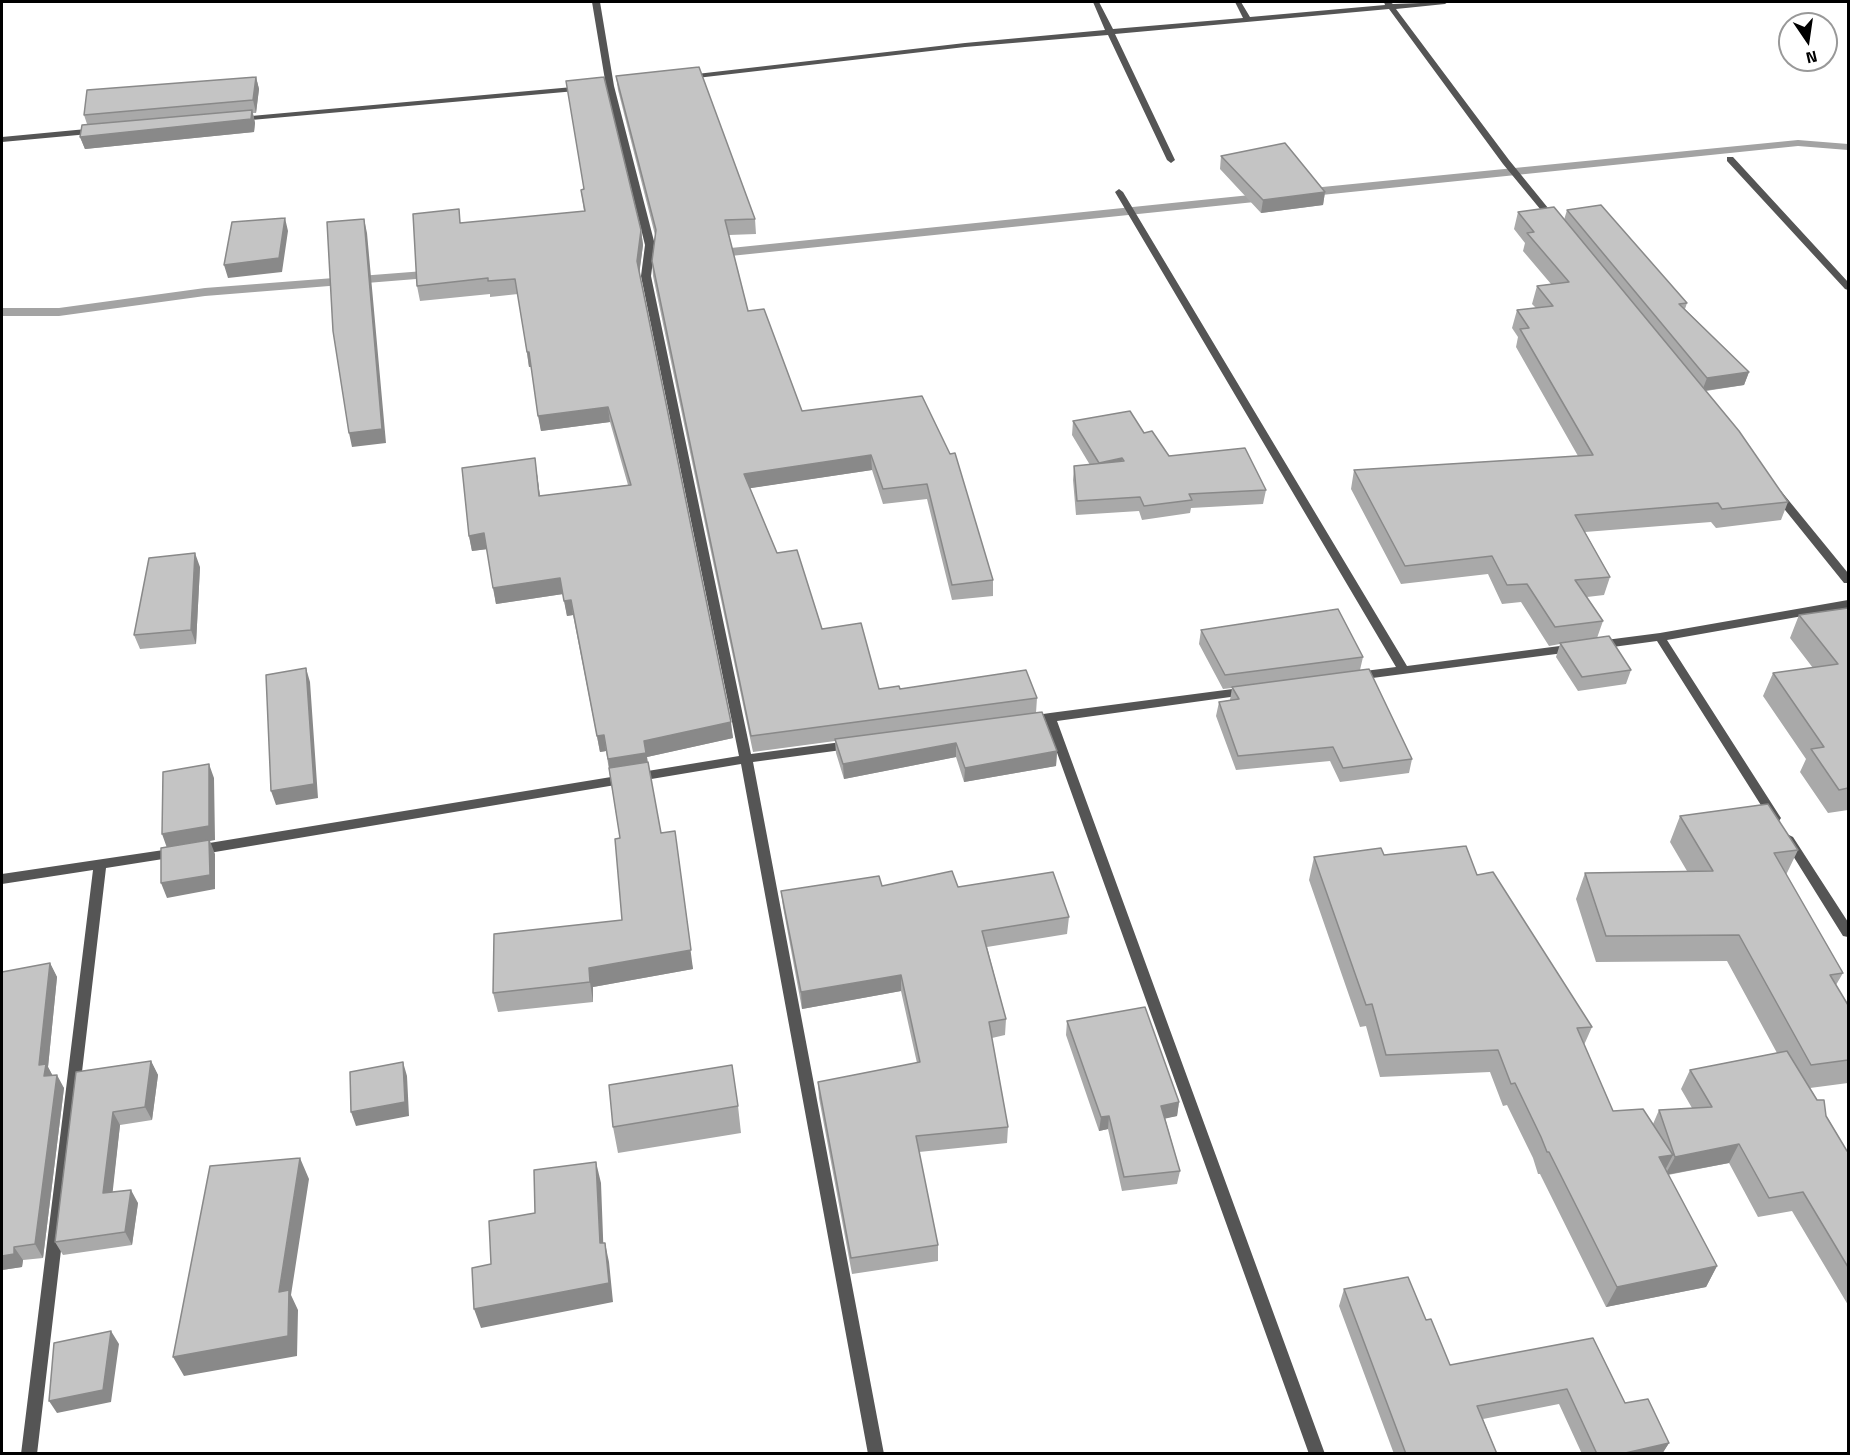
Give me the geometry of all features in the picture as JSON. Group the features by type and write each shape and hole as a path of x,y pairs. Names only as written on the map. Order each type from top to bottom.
{"street":[{"path":"596,2 610,86 650,245 646,276 746,759 876,1454"},
{"path":"1096,2 1171,160"},
{"path":"1238,2 1247,19"},
{"path":"681,78 965,45 1389,4 1445,2"},
{"path":"1389,4 1506,162 1564,232"},
{"path":"228,120 622,85"},
{"path":"2,140 109,130"},
{"path":"1730,159 1848,287"},
{"path":"1119,192 1404,670"},
{"path":"1774,489 1848,580"},
{"path":"1345,678 1660,637 1848,604"},
{"path":"1660,637 1848,932"},
{"path":"1015,722 1262,689"},
{"path":"1050,717 1317,1454"},
{"path":"2,879 100,866 746,759 863,743"},
{"path":"29,1454 100,866"}],"building":[{"path":"699,67 755,219 725,220 748,311 764,309 802,411 922,396 950,454 955,453 993,580 952,585 927,484 883,489 871,455 744,474 777,553 797,550 822,629 861,623 879,689 899,686 900,689 1026,670 1037,698 751,736 652,261 656,230 616,76"},
{"path":"256,77 253,100 84,115 87,90"},
{"path":"604,77 641,230 637,261 731,722 644,741 646,753 608,759 604,735 597,736 571,600 564,601 560,578 493,588 484,533 469,536 462,468 535,458 539,496 631,485 608,407 538,416 515,279 488,281 488,278 417,286 413,214 459,209 460,223 585,211 581,190 584,189 566,81"},
{"path":"252,110 251,119 80,137 82,125"},
{"path":"1285,143 1325,192 1263,200 1221,156"},
{"path":"1601,205 1687,303 1679,304 1749,372 1707,378 1567,210"},
{"path":"1554,207 1739,431 1788,502 1722,509 1718,503 1575,515 1610,577 1575,580 1603,621 1555,627 1527,584 1507,585 1492,556 1405,566 1354,470 1593,455 1520,329 1529,328 1517,310 1553,306 1537,286 1569,282 1527,233 1534,232 1518,212"},
{"path":"285,218 279,258 224,265 232,222"},
{"path":"364,219 382,429 349,433 333,331 327,222"},
{"path":"1130,411 1144,433 1152,431 1169,456 1245,448 1266,490 1189,494 1192,500 1144,506 1140,497 1077,501 1074,466 1124,461 1122,458 1099,463 1073,421"},
{"path":"195,553 191,630 134,635 149,558"},
{"path":"1848,608 1848,788 1839,790 1811,749 1824,747 1773,673 1838,664 1799,615"},
{"path":"1338,609 1363,657 1225,675 1201,630"},
{"path":"1609,636 1631,670 1582,677 1560,643"},
{"path":"306,668 314,784 271,791 266,675"},
{"path":"1369,669 1412,759 1343,768 1333,747 1238,756 1219,702 1239,699 1232,687"},
{"path":"1042,712 1057,751 965,768 956,743 843,764 835,739"},
{"path":"648,762 661,833 675,831 691,950 589,968 590,982 493,993 494,934 622,920 615,839 620,838 609,768"},
{"path":"209,764 209,826 162,834 163,772"},
{"path":"1768,804 1798,850 1774,853 1843,973 1830,975 1848,1005 1848,1060 1811,1065 1739,935 1606,936 1585,873 1713,871 1680,816"},
{"path":"209,840 210,875 161,883 161,848"},
{"path":"1466,846 1477,875 1493,872 1592,1027 1577,1028 1613,1111 1643,1109 1673,1155 1659,1157 1717,1266 1617,1287 1547,1152 1515,1083 1511,1084 1498,1050 1386,1055 1372,1004 1366,1005 1314,857 1381,848 1384,855"},
{"path":"952,871 958,887 1053,872 1069,917 982,931 1006,1019 989,1022 1008,1127 916,1136 938,1245 851,1258 818,1082 920,1062 901,975 801,992 781,891 879,876 882,886"},
{"path":"50,963 39,1065 46,1064 44,1076 57,1075 35,1244 14,1247 14,1254 2,1256 2,972"},
{"path":"1145,1007 1179,1102 1161,1106 1180,1171 1124,1177 1109,1116 1101,1117 1067,1021"},
{"path":"1787,1051 1817,1100 1824,1100 1826,1116 1848,1150 1848,1267 1803,1192 1769,1198 1739,1144 1675,1157 1659,1110 1712,1107 1690,1070"},
{"path":"151,1061 145,1107 113,1112 103,1193 131,1190 125,1232 55,1242 76,1072"},
{"path":"403,1062 405,1102 351,1112 350,1072"},
{"path":"732,1065 738,1106 613,1127 609,1085"},
{"path":"300,1158 279,1292 289,1290 288,1336 173,1357 210,1166"},
{"path":"596,1162 600,1243 605,1243 609,1283 474,1309 472,1268 491,1264 489,1221 535,1213 534,1170"},
{"path":"1408,1277 1426,1320 1431,1319 1450,1365 1593,1338 1625,1403 1648,1399 1669,1443 1621,1454 1597,1454 1567,1389 1477,1406 1497,1454 1406,1454 1344,1289"},
{"path":"111,1331 103,1390 49,1401 54,1343"}],"waterway":[{"path":"1302,193 1798,143 1848,147"},
{"path":"711,254 1270,197"},
{"path":"2,312 59,312 205,292 437,274"}]}
